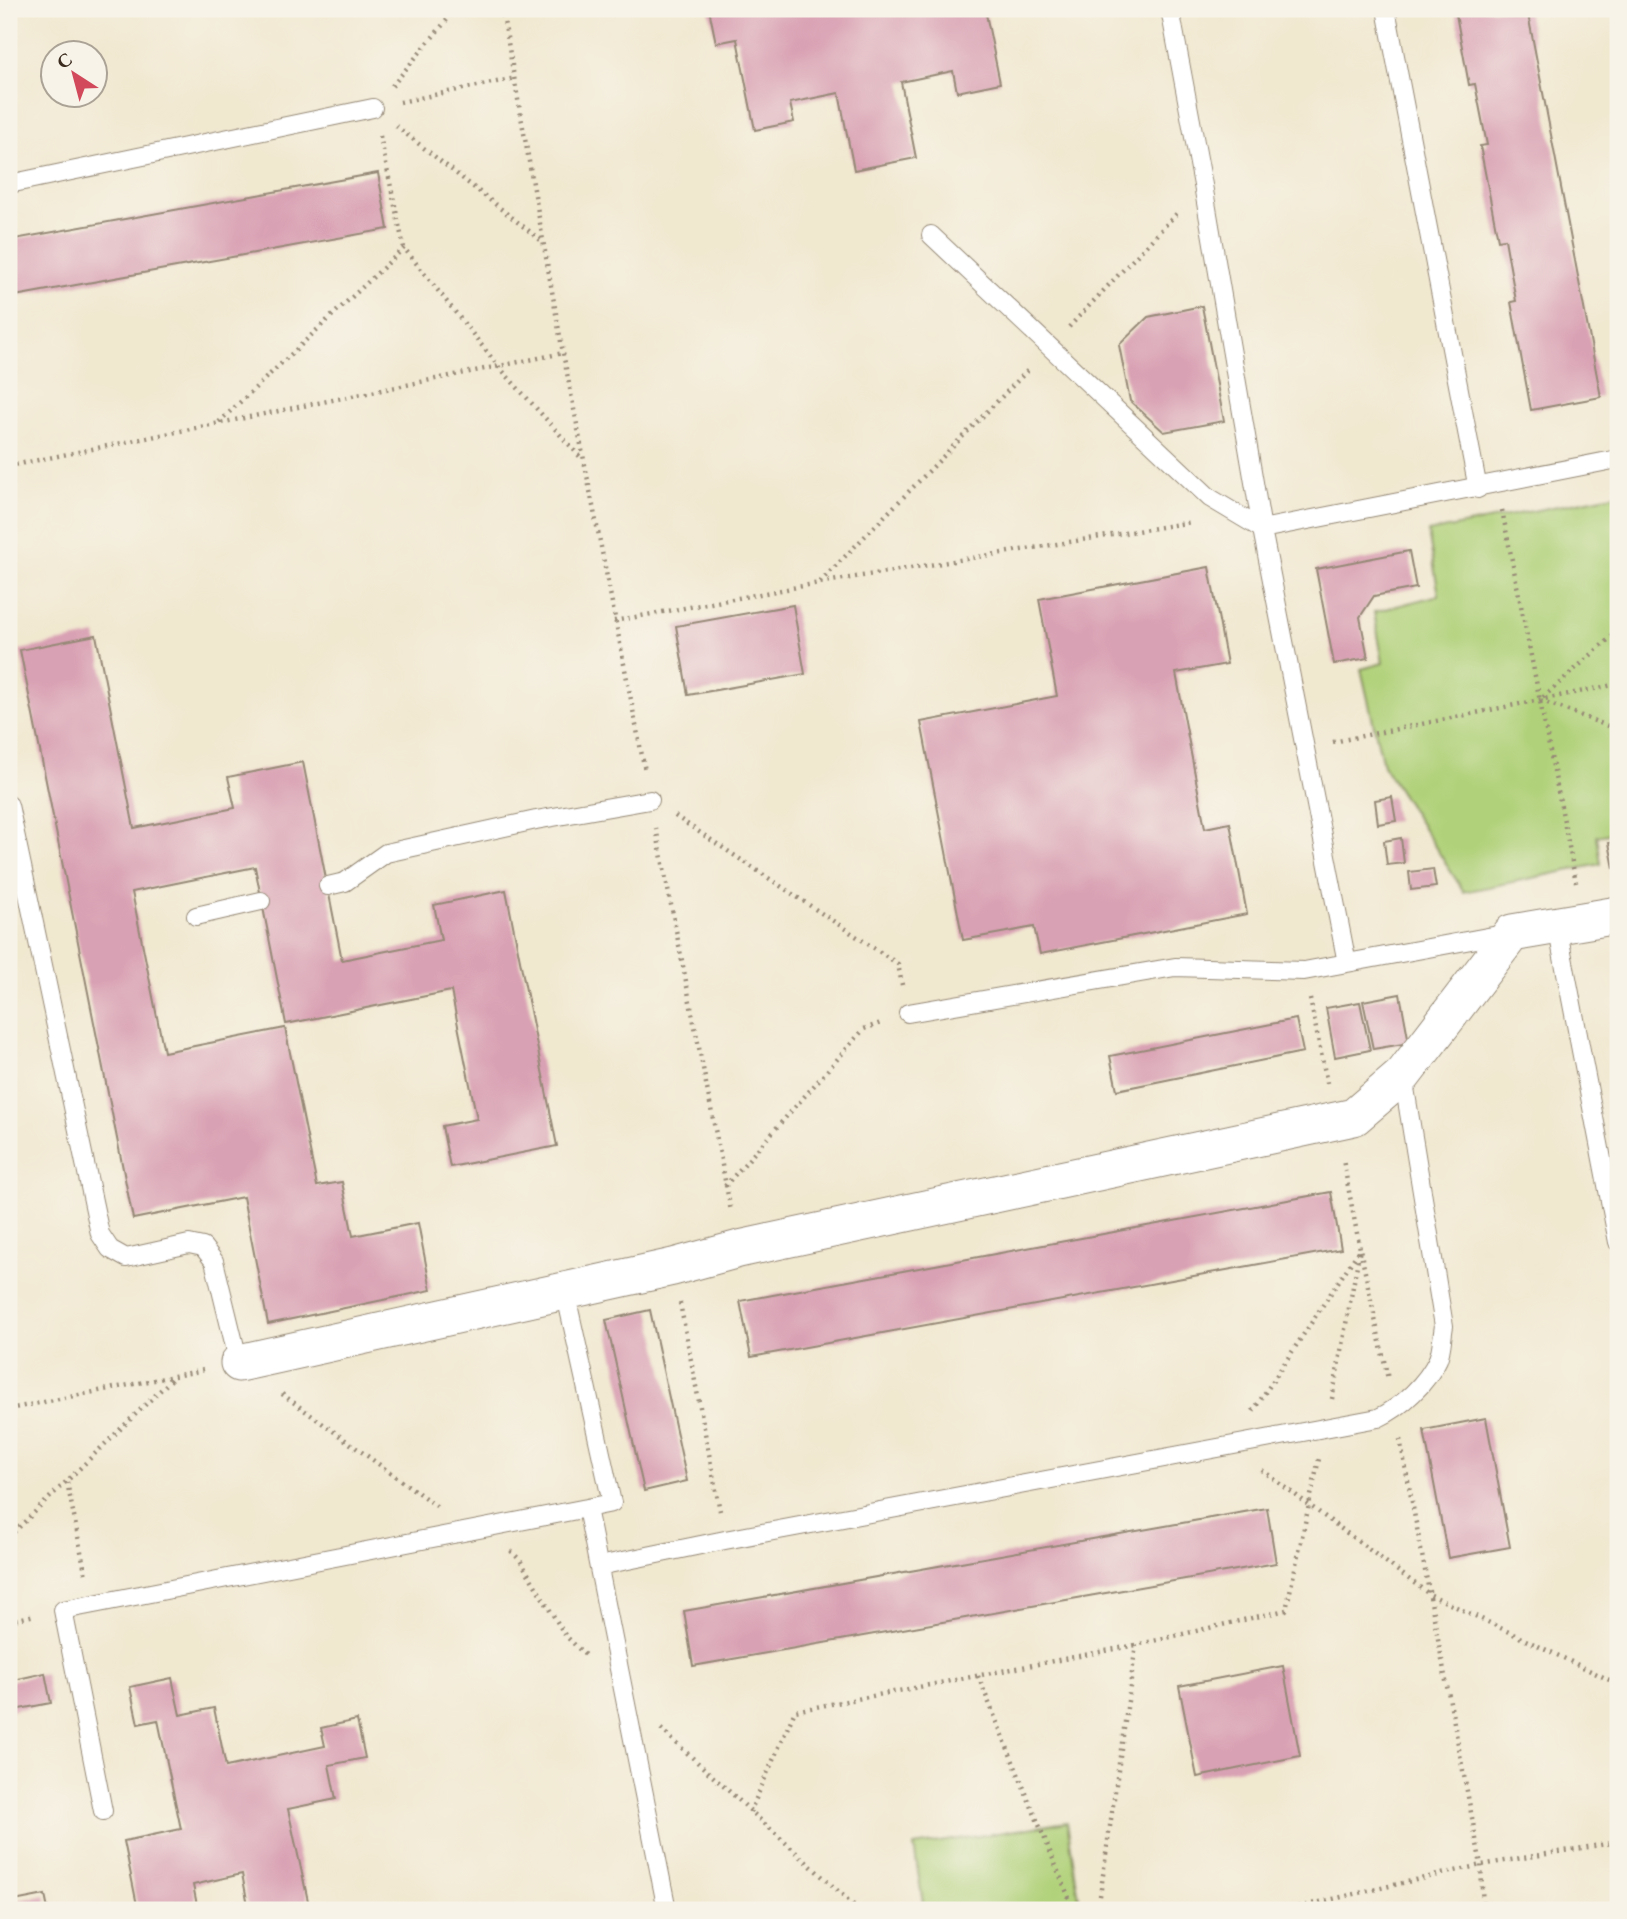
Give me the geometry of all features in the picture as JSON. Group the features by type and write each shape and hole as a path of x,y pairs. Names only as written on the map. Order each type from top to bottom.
{"street":[{"path":"239,1363 673,1267 739,1249 1354,1117 1403,1074 1512,933 1586,920"}],"lane":[{"path":"1170,9 1262,529 1347,963"},
{"path":"1386,9 1478,489"},
{"path":"9,184 373,108"},
{"path":"931,235 1210,498 1234,515 1262,529 1478,489 1618,459"},
{"path":"328,886 345,882 386,853 536,820 650,800"},
{"path":"9,805 100,1234 110,1249 125,1258 189,1244 203,1247 214,1261 239,1363"},
{"path":"196,916 261,901"},
{"path":"1586,920 1618,1242"},
{"path":"908,1013 1175,967 1304,971 1512,933"},
{"path":"599,1566 1378,1418 1394,1410 1417,1388 1438,1359 1444,1326 1403,1074"},
{"path":"103,1811 63,1610 612,1503 565,1291"},
{"path":"587,1508 667,1910"}],"path":[{"path":"373,108 456,9"},
{"path":"502,9 583,459 739,1249"},
{"path":"373,108 516,78"},
{"path":"373,108 544,242"},
{"path":"373,108 404,248 499,366 583,459"},
{"path":"819,583 1050,348 1203,185"},
{"path":"218,424 404,248"},
{"path":"9,466 563,353"},
{"path":"1497,485 1586,920"},
{"path":"614,621 819,583 1234,515"},
{"path":"1540,700 1618,631"},
{"path":"1305,748 1618,684"},
{"path":"1540,700 1618,730"},
{"path":"650,800 898,964 908,1013 864,1029 725,1186"},
{"path":"1304,971 1394,1410 1481,1865 1483,1910"},
{"path":"750,1812 795,1711 1136,1645 1286,1610 1307,1503 1327,1427 1360,1249"},
{"path":"1360,1249 1229,1446 1429,1594 1618,1684"},
{"path":"673,1267 725,1540"},
{"path":"9,1409 239,1363 470,1530 500,1539 520,1560 565,1635 750,1812 859,1910"},
{"path":"9,1537 176,1376"},
{"path":"67,1481 92,1604"},
{"path":"1098,1910 1136,1645"},
{"path":"978,1676 1074,1910"},
{"path":"1285,1910 1481,1865 1618,1842"}],"green space":[{"path":"1618,494 1618,832 1597,836 1601,864 1464,892 1383,765 1361,669 1383,663 1374,612 1439,595 1428,532"},
{"path":"1067,1822 1081,1910 924,1910 914,1846"}],"building":[{"path":"709,9 985,9 1000,83 957,92 953,71 901,82 916,158 854,170 839,93 790,103 794,122 755,130 737,39 716,43"},
{"path":"1455,9 1527,9 1601,397 1531,410 1511,302 1516,301 1505,239 1498,240 1480,146 1487,145 1475,84 1469,85"},
{"path":"378,173 388,229 9,297 9,240"},
{"path":"1202,306 1224,421 1164,432 1130,401 1119,345 1148,317"},
{"path":"1409,551 1416,588 1374,596 1360,617 1368,658 1334,664 1316,569"},
{"path":"1209,567 1227,664 1176,673 1205,828 1230,823 1247,914 1040,954 1034,927 963,940 921,722 1057,696 1039,599"},
{"path":"793,605 805,674 688,695 676,626"},
{"path":"96,635 134,828 235,808 228,777 303,762 342,960 441,940 434,905 506,890 557,1146 450,1167 442,1126 477,1119 451,991 286,1024 255,867 132,892 164,1052 285,1028 317,1186 342,1182 353,1236 418,1223 431,1290 268,1324 243,1197 133,1219 20,650"},
{"path":"1392,797 1396,821 1378,824 1375,800"},
{"path":"1401,838 1404,863 1387,865 1384,841"},
{"path":"1618,841 1618,867 1614,868 1609,843"},
{"path":"1433,869 1436,887 1411,890 1409,872"},
{"path":"1400,994 1409,1043 1373,1049 1363,1001"},
{"path":"1360,1002 1370,1050 1335,1057 1326,1008"},
{"path":"1296,1019 1303,1052 1117,1090 1110,1056"},
{"path":"1331,1192 1341,1249 751,1357 740,1301"},
{"path":"650,1310 687,1481 644,1491 606,1320"},
{"path":"1486,1418 1510,1547 1448,1558 1424,1430"},
{"path":"1267,1508 1276,1563 693,1666 684,1611"},
{"path":"1283,1666 1300,1756 1197,1777 1179,1686"},
{"path":"45,1673 51,1703 9,1711 9,1681"},
{"path":"172,1678 180,1715 214,1708 226,1767 325,1746 321,1728 357,1720 365,1758 329,1765 336,1799 288,1809 310,1910 249,1910 242,1874 193,1885 198,1910 138,1910 124,1841 181,1829 158,1720 138,1724 130,1687"},
{"path":"45,1895 48,1910 9,1910 9,1902"}]}
